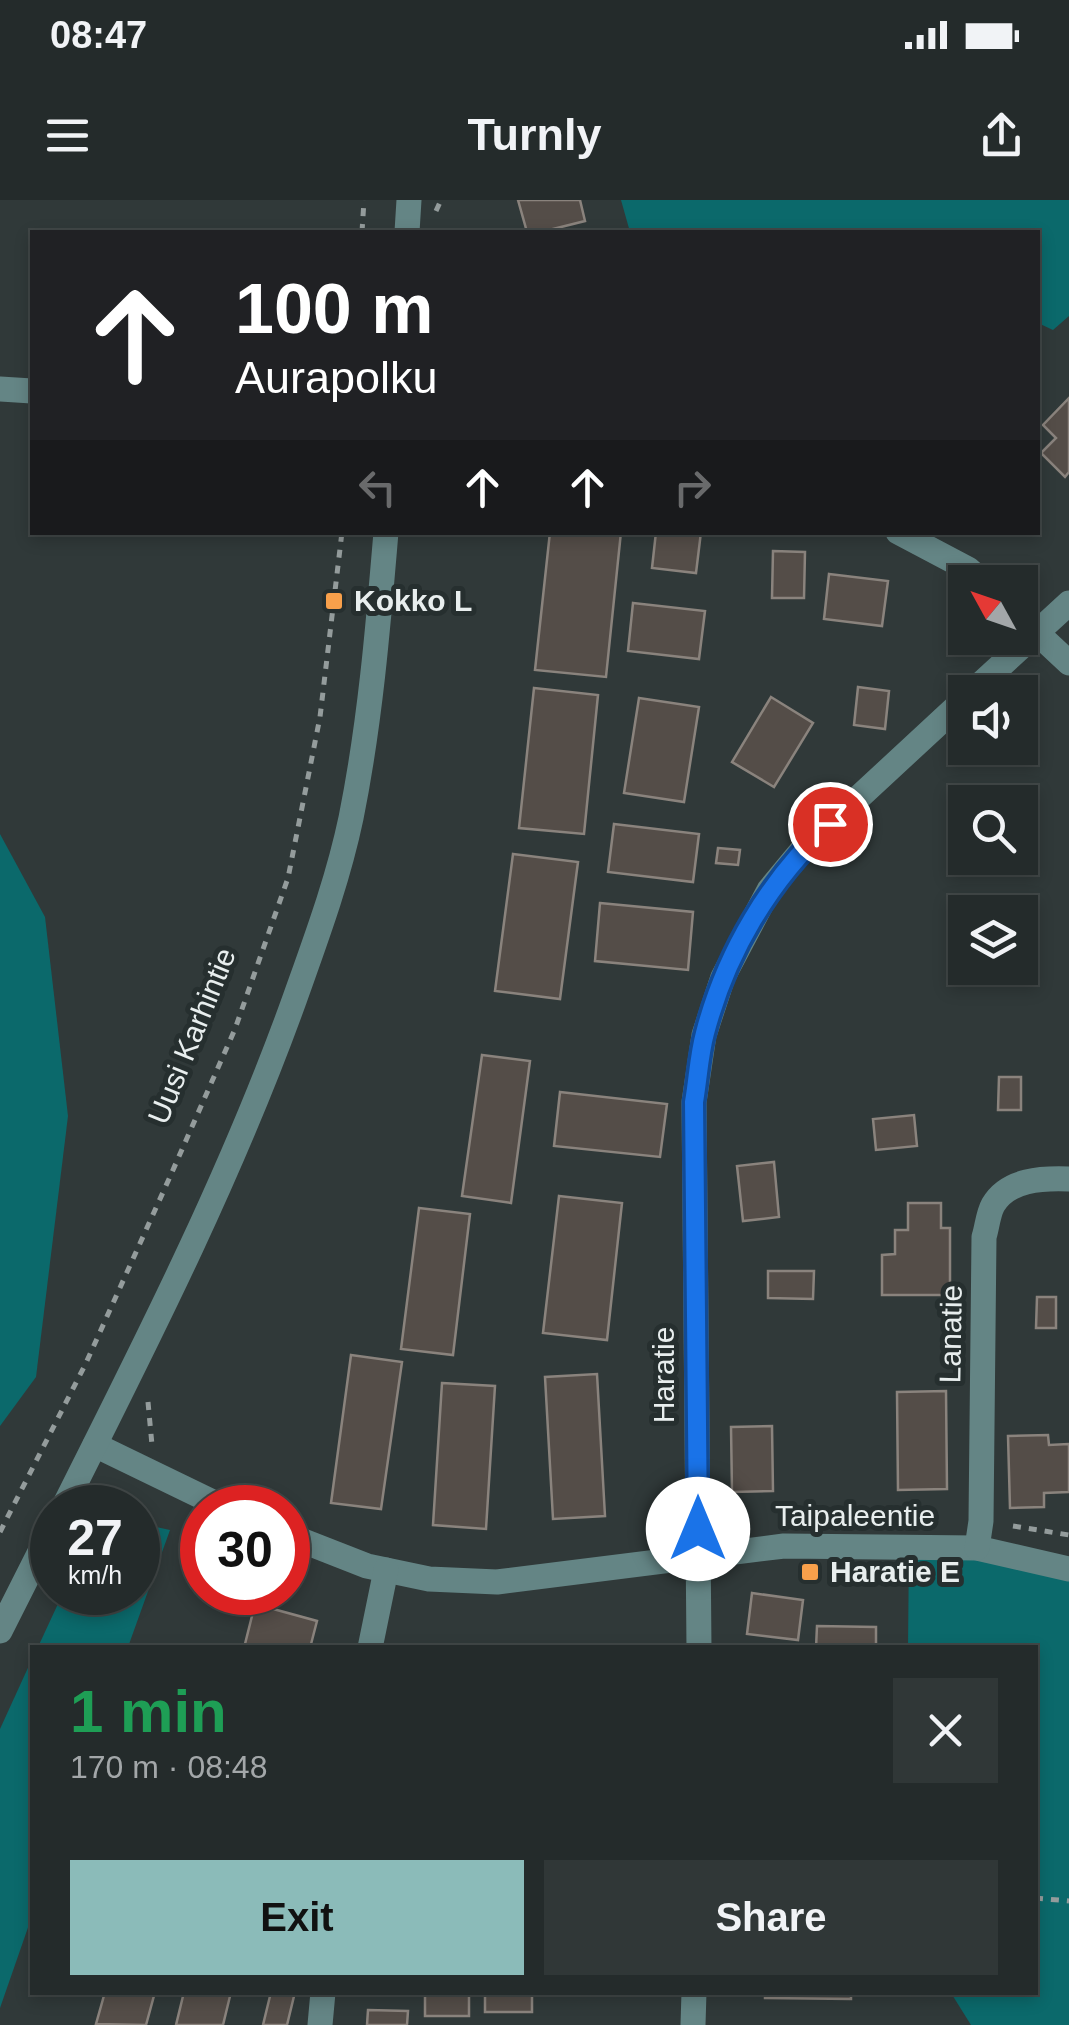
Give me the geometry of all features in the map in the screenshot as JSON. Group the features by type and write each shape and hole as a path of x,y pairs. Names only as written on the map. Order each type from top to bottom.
{"street":[{"path":"407,230 409,200"},
{"path":"0,389 30,391"},
{"path":"74,1485 219,1186 274,1056 325,915 350,820 367,721 386,535"},
{"path":"904,535 960,565"},
{"path":"1038,620 1069,603"},
{"path":"1038,634 1069,663"},
{"path":"986,675 1003,655"},
{"name":"Haratie","path":"698,1645 694,1102 704,1035 724,977 769,890 803,849 948,716"},
{"name":"Lanatie","path":"977,1548 981,1521 984,1238 994,1204 1013,1187 1042,1178 1069,1178"},
{"path":"95,1444 201,1485"},
{"name":"Taipaleentie","path":"310,1532 386,1570 429,1580 497,1582 784,1546 977,1548 1069,1569"},
{"path":"371,1645 386,1570"},
{"path":"0,1632 30,1572"},
{"path":"320,2025 323,1995"},
{"path":"693,2025 694,1995"}],"path":[{"path":"362,230 364,200"},
{"name":"Uusi Karhintie","path":"0,1532 86,1363 234,1029 288,878 320,717 342,535"},
{"path":"86,1363 148,1396 152,1445 167,1453"},
{"path":"981,1521 1069,1535"},
{"path":"1038,1898 1069,1901"}],"shaded area":[{"path":"621,200 1069,200 1069,316 1053,330 1040,324 1040,230 629,230"},
{"path":"0,834 45,917 68,1116 36,1377 0,1426"},
{"path":"160,1528 170,1530 160,1558"},
{"path":"909,1547 1069,1569 1069,2025 971,2025 952,1995 1038,1995 1038,1645 908,1645"},
{"path":"53,1615 139,1615 129,1645 39,1645"},
{"path":"30,1663 30,1922 0,2008 0,1729"}],"building":[{"path":"518,200 580,200 585,221 549,230 526,230"},
{"path":"1069,398 1069,472 1065,477 1041,453 1056,438 1043,425"},
{"path":"550,535 621,535 606,677 535,670"},
{"path":"656,535 701,535 696,573 652,568"},
{"path":"773,551 805,552 804,598 772,598"},
{"path":"829,574 888,581 882,626 824,619"},
{"path":"633,603 705,611 699,659 628,651"},
{"path":"858,687 889,691 885,729 854,725"},
{"path":"534,688 598,695 584,834 519,828"},
{"path":"771,697 813,723 774,787 732,762"},
{"path":"639,698 699,707 684,802 624,793"},
{"path":"614,824 699,834 693,882 608,872"},
{"path":"718,848 740,850 738,865 716,863"},
{"path":"513,854 578,862 560,999 495,991"},
{"path":"600,903 693,912 688,970 595,961"},
{"path":"482,1055 530,1061 511,1203 462,1196"},
{"path":"999,1077 1021,1077 1021,1110 998,1110"},
{"path":"560,1092 667,1104 660,1157 554,1146"},
{"path":"914,1115 917,1146 876,1150 873,1119"},
{"path":"774,1162 779,1217 743,1221 737,1166"},
{"path":"559,1196 622,1203 607,1340 543,1333"},
{"path":"908,1203 941,1203 941,1228 950,1228 950,1295 882,1295 882,1255 895,1254 895,1230 908,1230"},
{"path":"419,1208 470,1214 453,1355 401,1349"},
{"path":"768,1271 814,1271 813,1299 768,1298"},
{"path":"1037,1297 1056,1297 1056,1328 1036,1328"},
{"path":"351,1355 402,1362 381,1509 331,1503"},
{"path":"597,1374 605,1516 553,1519 545,1377"},
{"path":"442,1383 495,1386 486,1529 433,1525"},
{"path":"946,1391 947,1489 898,1490 897,1392"},
{"path":"772,1426 773,1491 732,1492 731,1427"},
{"path":"1048,1435 1049,1445 1069,1444 1069,1492 1044,1493 1044,1507 1010,1508 1008,1436"},
{"path":"752,1593 803,1600 798,1640 747,1634"},
{"path":"252,1615 295,1615 317,1621 311,1645 245,1645"},
{"path":"817,1626 876,1627 876,1645 816,1645"},
{"path":"104,1995 154,1995 146,2025 96,2024"},
{"path":"183,1995 230,1995 223,2025 176,2025"},
{"path":"270,1995 294,1995 287,2025 263,2025"},
{"path":"425,1995 469,1995 469,2016 425,2016"},
{"path":"485,1995 532,1995 532,2012 485,2012"},
{"path":"765,1995 851,1995 851,1999"},
{"path":"368,2010 408,2011 407,2025 367,2025"}],"place":[{"name":"Kokko L","path":"334,601"},
{"name":"Haratie E","path":"810,1572"}],"route":[{"path":"698,1529 694,1102 704,1035 724,977 769,890 830,824"}]}
